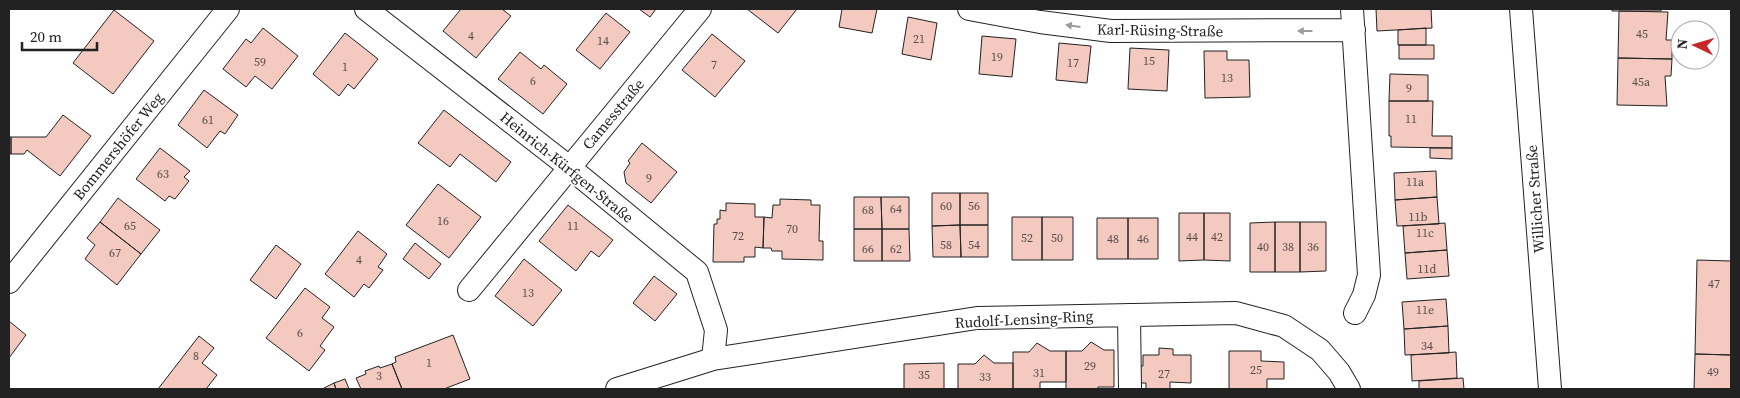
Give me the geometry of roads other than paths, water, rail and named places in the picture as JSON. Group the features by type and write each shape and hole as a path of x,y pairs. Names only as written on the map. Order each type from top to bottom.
{"street":[{"name":"Bommershöfer Weg","path":"11,273 228,9"},
{"name":"Heinrich-Kürfgen-Straße","path":"366,9 569,167 697,272 716,330 713,359"},
{"name":"Camesstraße","path":"469,290 700,9"},
{"name":"Karl-Rüsing-Straße","path":"968,9 1040,22 1111,31 1353,20 1369,275 1364,295 1355,313"},
{"name":"Willicher Straße","path":"1520,9 1550,389"},
{"name":"Rudolf-Lensing-Ring","path":"617,389 713,359 977,318 1236,313 1284,326 1320,350 1339,372 1350,389"},
{"path":"1129,315 1130,389"}]}
